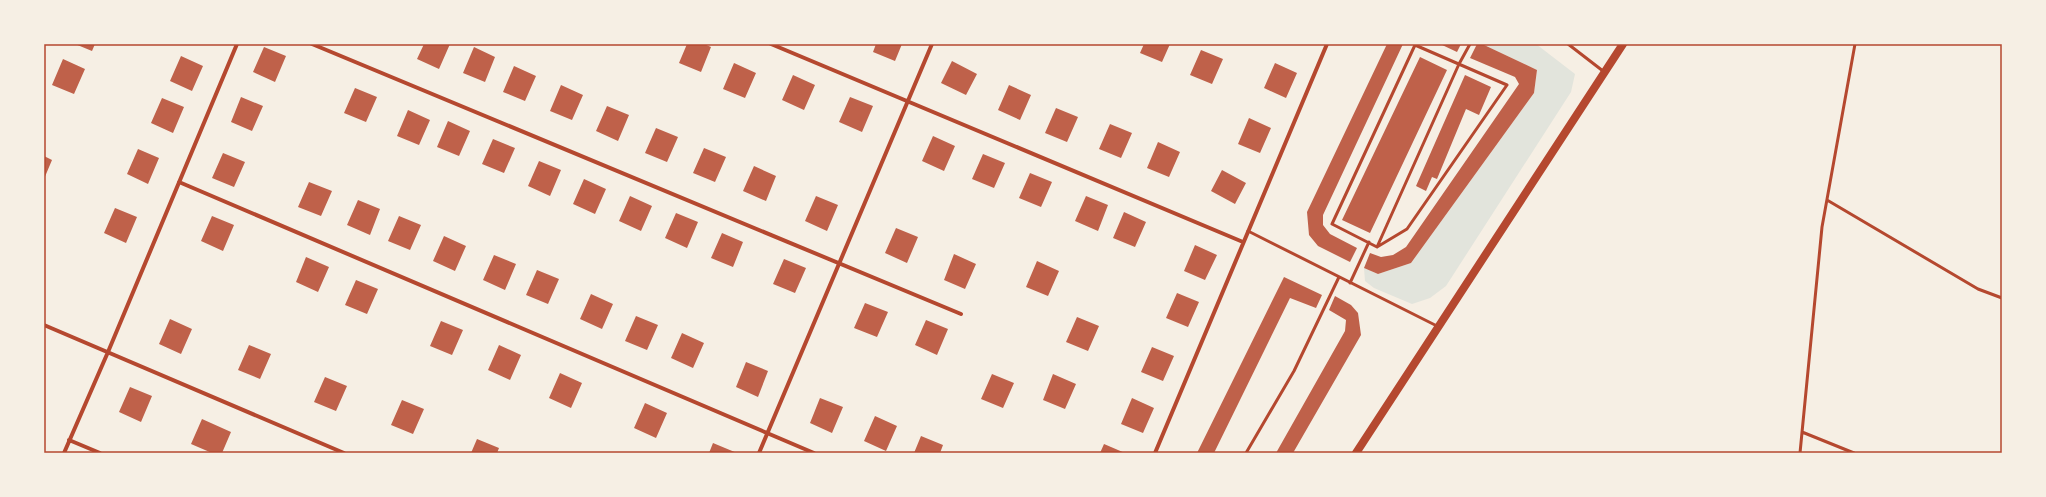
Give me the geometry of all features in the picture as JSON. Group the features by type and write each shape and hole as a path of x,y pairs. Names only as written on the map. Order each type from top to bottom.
{"main road":[{"path":"1356,453 1623,44"}],"street":[{"path":"64,453 237,44"},
{"path":"312,44 961,314"},
{"path":"771,44 1244,242"},
{"path":"759,453 932,44"},
{"path":"1155,453 1326,44"},
{"path":"179,182 814,453"},
{"path":"44,325 344,453"},
{"path":"69,440 100,453"}],"lane":[{"path":"1377,247 1459,64 1470,44"},
{"path":"1568,44 1605,73"},
{"path":"1800,453 1822,227 1855,44"},
{"path":"1415,45 1506,84 1407,229 1377,247 1332,224 1415,45"},
{"path":"1827,200 1978,289 2002,298"},
{"path":"1248,231 1439,327"},
{"path":"1350,282 1368,242"},
{"path":"1246,453 1294,371 1339,277"},
{"path":"1802,432 1854,453"}],"shaded area":[{"path":"1482,44 1536,44 1575,74 1571,92 1446,286 1430,298 1412,304 1374,288 1365,281 1364,268 1378,274 1411,263 1534,93 1537,70"}],"building":[{"path":"75,44 95,44 92,51"},
{"path":"424,44 450,44 439,69 417,59"},
{"path":"687,44 704,44 711,47 701,72 679,63"},
{"path":"876,44 902,44 895,61 873,52"},
{"path":"1144,44 1170,44 1162,62 1140,53"},
{"path":"1387,44 1403,44 1323,215 1323,225 1330,234 1357,248 1350,262 1318,246 1309,235 1307,212"},
{"path":"1440,44 1461,44 1457,52"},
{"path":"1477,44 1482,44 1537,70 1534,93 1411,263 1378,274 1364,268 1370,253 1381,257 1393,255 1406,247 1519,84 1515,77 1470,58"},
{"path":"264,47 286,56 275,82 253,72"},
{"path":"474,47 495,57 485,82 463,73"},
{"path":"1201,50 1223,59 1212,84 1190,75"},
{"path":"181,56 203,66 192,91 170,81"},
{"path":"1420,57 1447,70 1370,233 1342,220"},
{"path":"63,59 85,69 74,94 52,85"},
{"path":"952,61 977,74 966,95 941,83"},
{"path":"734,63 756,73 745,98 723,89"},
{"path":"1275,63 1297,73 1286,98 1264,88"},
{"path":"514,66 536,76 525,101 503,92"},
{"path":"793,75 815,85 804,110 782,100"},
{"path":"1465,75 1491,87 1479,115 1466,109 1437,179 1432,177 1426,191 1416,186"},
{"path":"561,85 583,95 572,120 550,111"},
{"path":"1009,85 1031,95 1020,120 998,110"},
{"path":"355,88 377,97 366,122 344,113"},
{"path":"241,97 263,106 252,131 231,122"},
{"path":"850,97 873,106 862,132 839,122"},
{"path":"162,98 184,107 173,133 151,123"},
{"path":"607,106 629,115 618,141 596,131"},
{"path":"1056,108 1078,117 1067,142 1045,133"},
{"path":"408,110 430,120 419,145 397,136"},
{"path":"1249,118 1271,128 1260,153 1238,144"},
{"path":"448,121 470,131 459,156 437,147"},
{"path":"1110,124 1132,133 1121,158 1099,149"},
{"path":"656,128 678,137 667,162 645,153"},
{"path":"933,136 955,146 944,171 922,161"},
{"path":"493,139 515,148 504,173 482,164"},
{"path":"1158,142 1180,152 1169,177 1147,168"},
{"path":"704,148 726,157 715,182 693,173"},
{"path":"138,149 159,158 148,184 127,174"},
{"path":"223,153 245,162 234,187 212,178"},
{"path":"983,154 1005,163 994,188 972,179"},
{"path":"44,156 52,160 44,179"},
{"path":"539,161 561,170 550,196 528,186"},
{"path":"754,166 776,176 766,201 743,191"},
{"path":"1222,170 1246,183 1235,204 1211,191"},
{"path":"1030,173 1052,182 1041,207 1019,198"},
{"path":"584,179 606,189 595,214 573,204"},
{"path":"309,182 332,191 321,216 298,207"},
{"path":"630,196 652,206 641,231 619,221"},
{"path":"816,196 838,205 827,231 805,221"},
{"path":"1086,196 1108,205 1098,231 1075,221"},
{"path":"358,200 380,209 370,235 347,225"},
{"path":"115,208 137,217 126,243 104,233"},
{"path":"1124,212 1146,222 1135,247 1113,238"},
{"path":"676,213 698,222 687,248 665,238"},
{"path":"212,216 234,225 223,251 201,241"},
{"path":"399,216 421,225 410,250 388,241"},
{"path":"896,228 918,237 907,263 885,253"},
{"path":"722,233 743,242 733,267 711,258"},
{"path":"444,236 466,246 455,271 433,261"},
{"path":"1195,245 1217,255 1205,280 1184,271"},
{"path":"954,254 976,264 965,289 944,280"},
{"path":"494,255 516,264 505,290 483,280"},
{"path":"306,257 329,267 318,292 296,282"},
{"path":"784,259 806,268 795,293 773,284"},
{"path":"1037,261 1059,271 1048,296 1026,287"},
{"path":"537,270 559,279 548,304 526,295"},
{"path":"1284,277 1322,295 1316,308 1290,298 1214,453 1197,453"},
{"path":"356,280 378,289 367,314 345,305"},
{"path":"1177,293 1199,302 1188,327 1166,318"},
{"path":"591,294 613,304 602,329 580,319"},
{"path":"1335,296 1351,305 1358,313 1361,335 1293,453 1276,453 1345,331 1346,320 1329,310"},
{"path":"865,303 888,312 877,337 854,328"},
{"path":"636,316 658,325 647,350 625,341"},
{"path":"1077,317 1099,326 1088,351 1066,342"},
{"path":"170,319 192,329 181,354 159,344"},
{"path":"926,320 948,329 937,355 915,345"},
{"path":"441,321 463,330 452,355 430,346"},
{"path":"682,333 704,343 693,368 671,358"},
{"path":"249,345 271,354 260,379 238,370"},
{"path":"499,345 521,355 510,380 488,370"},
{"path":"1152,347 1174,356 1163,381 1141,372"},
{"path":"746,362 768,371 758,397 736,387"},
{"path":"560,373 582,383 571,408 549,398"},
{"path":"992,374 1014,383 1003,408 981,399"},
{"path":"1053,374 1076,384 1065,409 1043,400"},
{"path":"325,377 347,386 336,411 314,402"},
{"path":"130,387 152,396 141,422 119,412"},
{"path":"820,398 843,407 832,433 810,423"},
{"path":"1132,398 1154,408 1143,433 1121,424"},
{"path":"402,400 424,409 413,434 391,425"},
{"path":"645,403 667,413 656,438 634,428"},
{"path":"875,416 897,426 886,451 864,441"},
{"path":"202,419 231,432 222,453 212,453 191,444"},
{"path":"921,436 943,445 940,453 914,453"},
{"path":"477,439 499,448 497,453 471,453"},
{"path":"713,443 737,453 709,453"},
{"path":"1104,444 1125,453 1100,453"}]}
